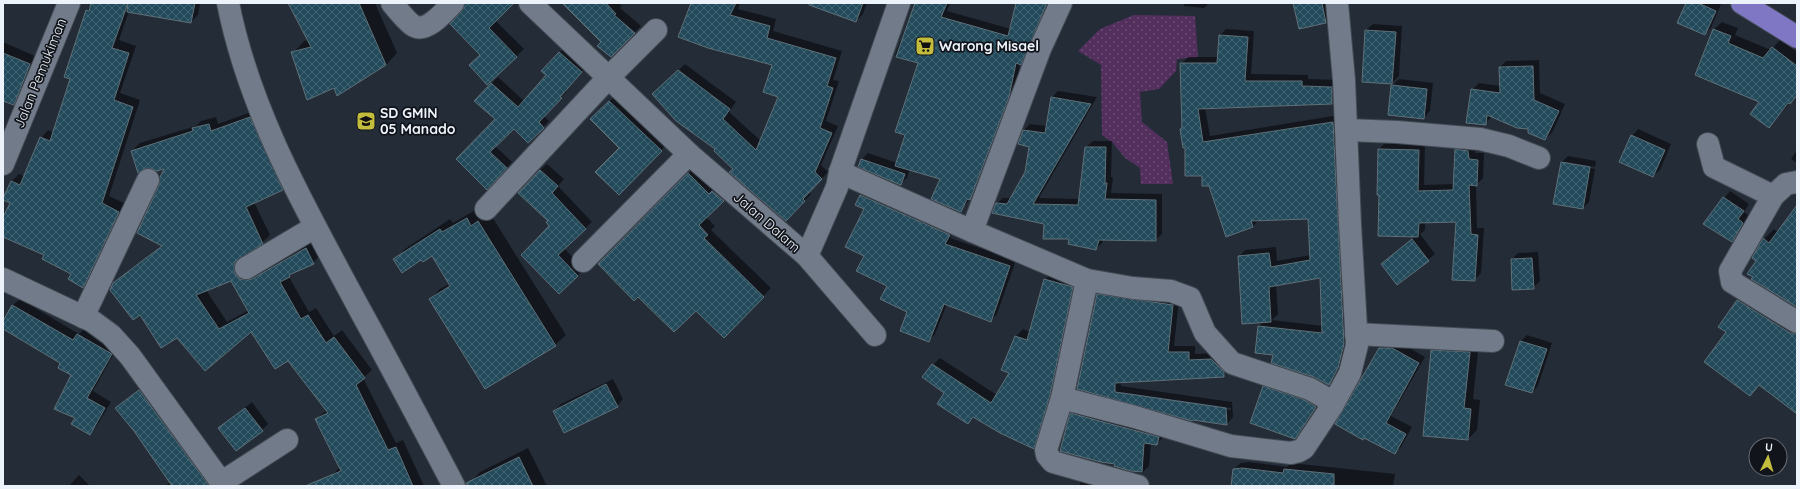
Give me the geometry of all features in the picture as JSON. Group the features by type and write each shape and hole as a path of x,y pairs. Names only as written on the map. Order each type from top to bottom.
{"main road":[{"path":"1742,3 1797,37"}],"street":[{"name":"Jalan Pemukiman","path":"3,164 69,3"},
{"path":"228,3 235,38 253,93 271,137 315,227 454,486"},
{"path":"392,3 414,26 422,28 431,24 453,3"},
{"name":"Jalan Dalam","path":"530,3 689,154 807,256 837,187 840,172 899,3"},
{"path":"972,231 1040,49 1061,3"},
{"path":"1062,398 1135,417 1231,446 1292,453 1304,448 1332,406 1353,366 1357,345 1340,4"},
{"path":"486,209 608,78 656,30"},
{"path":"1347,130 1397,132 1480,139 1509,146 1539,158"},
{"path":"1708,144 1714,167 1773,196"},
{"path":"583,261 689,154"},
{"path":"840,172 1087,280 1133,288 1170,291 1190,298 1205,333 1232,363 1310,389 1324,397 1332,406"},
{"path":"84,317 148,180"},
{"path":"1797,182 1786,184 1773,196 1730,271 1732,282 1797,322"},
{"path":"246,268 315,227"},
{"path":"807,256 875,335"},
{"path":"3,280 84,317 111,334 130,356 223,484 287,440"},
{"path":"1087,280 1062,398 1046,450 1047,455 1053,462 1138,486"},
{"path":"1356,334 1493,341"}],"shaded area":[{"path":"1134,15 1195,16 1198,57 1177,59 1176,71 1159,89 1140,92 1142,122 1167,142 1173,184 1141,184 1140,168 1125,158 1113,143 1102,135 1101,65 1078,51 1100,29"}],"building":[{"path":"91,3 128,3 112,48 129,53 114,100 133,107 102,203 119,212 83,288 68,279 71,274 42,259 44,255 3,237 3,217 10,203 3,200 3,198 11,181 20,185 40,137 50,141 70,79 64,77 86,10 89,11"},
{"path":"128,3 195,3 191,23 127,12"},
{"path":"288,3 359,3 386,65 337,96 334,88 307,100 291,52 311,47"},
{"path":"465,3 514,3 489,28 517,57 487,85 469,65 480,55 450,24 462,11"},
{"path":"562,3 606,3 616,14 614,15 635,33 611,57 597,46 601,42"},
{"path":"691,3 736,3 730,15 770,26 767,38 836,58 827,86 833,88 820,128 832,133 815,172 822,179 803,199 805,201 786,221 729,172 733,169 714,151 715,149 676,121 652,94 678,70 730,109 723,119 756,150 778,97 763,92 772,65 708,48 678,37"},
{"path":"809,3 863,3 856,22 809,5"},
{"path":"915,3 947,3 941,17 1008,36 1016,3 1047,3 1021,65 1016,63 1009,97 970,200 967,199 961,212 931,199 940,179 895,166 905,135 895,132 918,63 896,57"},
{"path":"1293,3 1322,3 1326,23 1299,29"},
{"path":"1686,3 1698,3 1716,11 1705,35 1677,23"},
{"path":"1713,29 1731,36 1728,43 1763,58 1772,47 1797,66 1797,95 1790,104 1788,103 1769,128 1750,114 1759,102 1695,75"},
{"path":"1365,30 1396,32 1392,84 1362,82"},
{"path":"1219,35 1248,37 1245,81 1302,81 1302,86 1332,87 1332,104 1198,109 1203,142 1333,122 1344,344 1338,368 1329,385 1314,377 1271,363 1273,355 1255,353 1258,326 1322,333 1320,278 1269,287 1271,322 1242,324 1238,256 1269,253 1271,267 1310,260 1308,219 1251,221 1253,227 1226,237 1209,186 1202,186 1202,176 1185,176 1185,147 1183,148 1180,129 1182,128 1180,63 1217,63"},
{"path":"559,52 582,72 560,97 562,98 539,122 544,128 528,143 514,129 490,152 507,168 487,190 456,159 495,119 474,101 491,83 518,107 546,75 541,71"},
{"path":"3,53 30,64 14,105 3,101"},
{"path":"1533,66 1534,100 1559,111 1545,140 1528,133 1528,129 1517,128 1487,115 1486,125 1466,123 1471,89 1500,93 1499,67"},
{"path":"1391,85 1427,89 1424,119 1388,115"},
{"path":"1051,97 1091,104 1033,204 1078,205 1085,147 1106,147 1105,183 1107,183 1105,199 1156,200 1156,241 1099,240 1096,250 1068,244 1069,239 1043,239 1044,224 992,213 996,203 1007,204 1025,172 1029,147 1018,144 1023,130 1045,133"},
{"path":"609,101 662,151 619,195 595,172 619,148 590,119"},
{"path":"250,117 283,190 246,207 263,244 235,262 235,274 240,279 252,279 306,248 314,264 289,275 290,277 280,282 301,319 308,315 326,343 334,337 365,378 356,385 388,450 396,447 413,486 305,486 341,471 315,419 328,413 288,361 275,369 251,332 205,371 177,338 161,348 140,315 133,320 110,290 113,283 162,246 137,233 159,185 160,177 164,169 157,171 147,168 138,173 131,151 193,131 192,128 209,124 211,131","holes":["231,281 249,313 219,329 196,295"]},
{"path":"1631,135 1665,150 1653,177 1619,162"},
{"path":"1378,149 1419,150 1418,191 1453,190 1455,149 1468,151 1469,159 1478,160 1477,186 1469,185 1471,234 1478,235 1475,281 1452,280 1456,222 1419,223 1418,237 1378,236"},
{"path":"861,159 905,174 901,185 858,167"},
{"path":"1561,162 1590,167 1583,209 1553,204"},
{"path":"540,170 558,186 552,193 586,229 558,255 578,276 559,294 521,255 549,226 546,222 548,221 518,193"},
{"path":"688,173 709,194 712,191 724,201 699,225 708,235 704,238 764,297 724,338 696,311 674,332 638,297 634,301 598,264"},
{"path":"860,195 950,235 945,244 1010,266 991,322 944,304 929,342 900,331 907,312 880,299 887,286 856,271 864,256 845,247 864,209 855,205"},
{"path":"1723,197 1744,211 1738,219 1743,223 1732,242 1703,224"},
{"path":"1797,205 1797,307 1751,279 1753,277 1747,274 1756,261 1752,258 1763,238 1769,243"},
{"path":"467,218 471,226 478,221 556,346 485,389 429,299 450,286 432,256 423,262 421,260 402,273 393,259 440,229 442,232"},
{"path":"1412,239 1429,261 1397,285 1381,264"},
{"path":"1532,258 1534,289 1512,290 1511,259"},
{"path":"1044,279 1073,287 1050,395 1034,449 1000,433 973,417 968,424 937,404 944,393 922,377 932,364 991,403 1009,373 1001,370 1015,336 1027,340"},
{"path":"1097,294 1173,305 1168,352 1189,352 1189,360 1211,359 1224,372 1224,377 1115,383 1115,392 1226,408 1227,425 1192,421 1077,389"},
{"path":"1737,300 1790,333 1797,334 1797,414 1759,385 1750,396 1704,362 1726,332 1718,327"},
{"path":"12,305 73,340 77,334 112,354 87,398 105,408 90,435 71,424 75,418 54,409 71,375 58,368 60,363 3,329 3,321"},
{"path":"1520,341 1547,349 1532,393 1505,385"},
{"path":"1379,348 1392,348 1419,363 1386,423 1406,434 1395,454 1364,438 1363,440 1335,424"},
{"path":"1431,350 1470,352 1464,408 1471,409 1468,440 1423,436"},
{"path":"606,384 618,407 564,433 553,411"},
{"path":"1263,386 1305,400 1316,407 1295,439 1250,423"},
{"path":"139,390 209,486 172,486 134,431 115,408"},
{"path":"245,408 263,431 236,451 218,428"},
{"path":"1070,413 1159,437 1157,445 1144,443 1142,472 1131,471 1114,466 1115,464 1101,462 1060,451"},
{"path":"519,457 533,486 466,486 466,483"},
{"path":"1242,468 1283,473 1284,469 1334,474 1334,486 1231,486 1233,469"}],"place":[{"name":"Warong Misael","path":"925,46"},
{"name":"SD GMIN 05 Manado","path":"366,121"}]}
